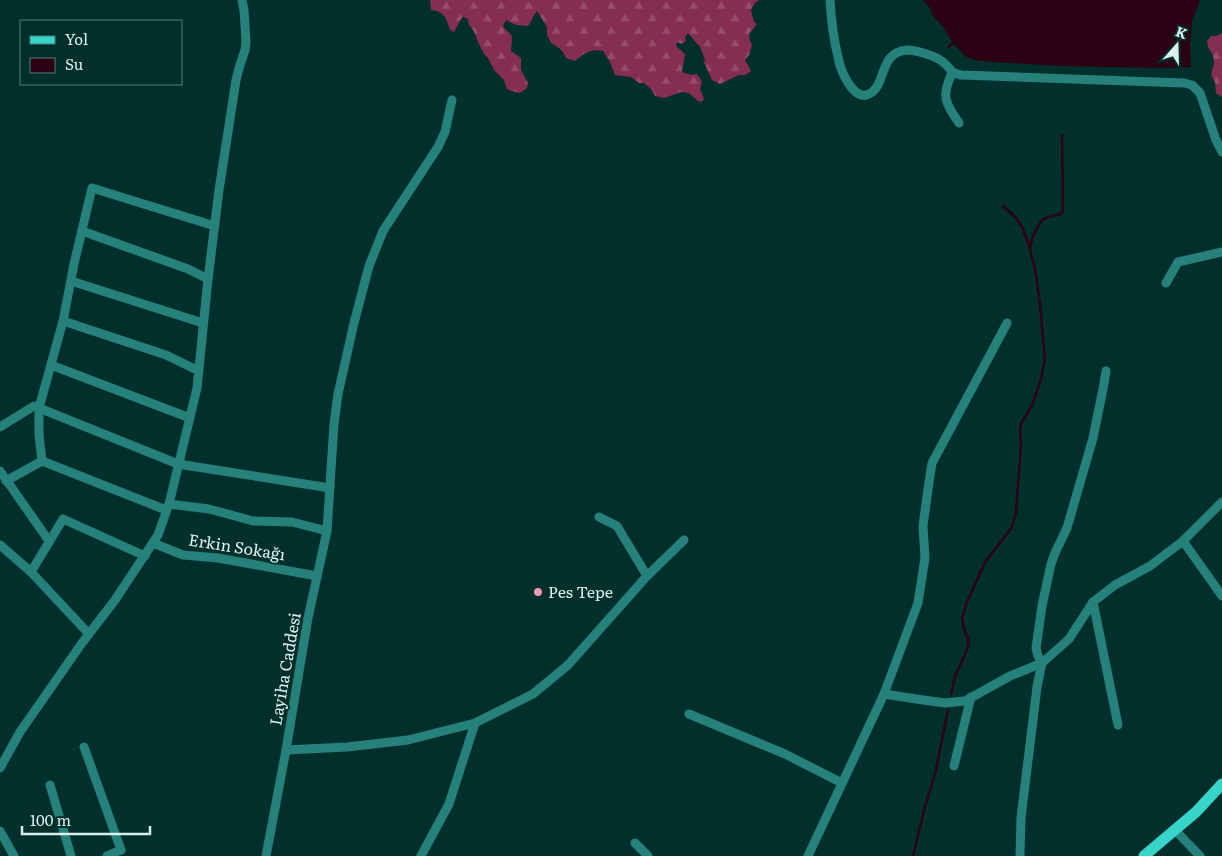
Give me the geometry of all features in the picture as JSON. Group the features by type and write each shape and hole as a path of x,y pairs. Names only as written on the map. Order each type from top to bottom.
{"main road":[{"path":"1144,856 1196,812 1222,784"}],"street":[{"path":"0,768 20,732 115,600 153,543 158,535 168,507 197,388 219,190 236,80 246,42 242,0"},
{"path":"830,0 838,58 850,86 859,95 865,96 875,90 890,57 896,52 906,50 922,53 941,60 952,73 971,76 1184,83 1192,85 1200,93 1222,152"},
{"path":"952,73 947,85 946,96 948,104 959,124"},
{"name":"Layiha Caddesi","path":"266,856 308,618 327,531 334,424 338,394 354,323 370,266 383,231 438,147 445,132 452,100"},
{"path":"42,461 39,435 39,408 63,321 92,188 215,226"},
{"path":"82,231 188,269 208,279"},
{"path":"1166,283 1178,262 1222,252"},
{"path":"71,281 204,323"},
{"path":"63,321 166,355 199,371"},
{"path":"808,856 884,694 918,603 925,558 924,526 932,463 1007,323"},
{"path":"51,365 190,418"},
{"path":"1020,856 1021,818 1037,687 1042,663 1036,648 1042,606 1051,564 1067,528 1093,438 1106,370"},
{"path":"0,427 34,406 178,464 330,488"},
{"path":"6,481 42,461 168,507 209,508 253,521 292,522 327,531"},
{"path":"0,471 49,541"},
{"path":"884,694 922,700 964,701 1010,676 1042,663 1069,639 1093,602 1114,585 1150,566 1183,541 1222,502"},
{"path":"599,517 617,526 647,576"},
{"path":"31,572 63,519 144,556"},
{"path":"286,750 347,747 408,740 475,723 534,694 568,665 647,576 684,540"},
{"path":"1183,541 1222,596"},
{"name":"Erkin Sokağı","path":"153,543 183,556 218,558 317,576"},
{"path":"0,545 31,572 90,634"},
{"path":"1093,602 1118,725"},
{"path":"954,766 971,697"},
{"path":"689,714 785,754 842,784"},
{"path":"421,856 449,804 475,723"},
{"path":"84,747 121,850 107,856"},
{"path":"50,785 72,856"},
{"path":"0,830 14,856"},
{"path":"1175,830 1200,856"},
{"path":"635,843 648,856"}],"green space":[{"path":"430,0 759,0 751,10 754,22 757,24 749,34 752,45 749,55 745,60 751,71 745,75 739,75 720,84 712,80 703,60 706,62 700,47 688,33 685,37 686,41 682,44 677,42 676,46 685,54 682,72 691,75 697,74 702,81 700,89 704,99 701,102 689,93 681,92 664,98 655,96 652,90 644,83 639,83 631,77 615,75 603,51 591,51 575,61 566,58 559,48 551,43 547,35 547,27 537,11 528,26 516,25 506,20 503,26 511,35 511,51 521,58 521,70 528,83 527,88 520,93 511,91 507,89 504,80 494,70 484,54 469,25 468,19 463,17 454,32 450,30 442,14 431,10"},
{"path":"1222,33 1222,97 1216,93 1215,82 1211,75 1214,63 1207,41 1211,36 1217,36"}],"water":[{"path":"923,0 1200,0 1192,21 1191,67 1161,68 1060,66 980,61 966,57 953,43"}],"waterway":[{"path":"949,47 953,43"},
{"path":"951,694 955,677 969,645 962,618 967,602 985,562 1012,527 1016,513 1021,424 1032,405 1040,383 1045,360 1036,274 1030,249 1032,239 1042,220 1061,214 1063,211 1062,135"},
{"path":"1003,206 1016,218 1022,227 1030,248"},
{"path":"913,856 935,774 948,710"}],"place":[{"name":"Pes Tepe","path":"538,592"}]}
